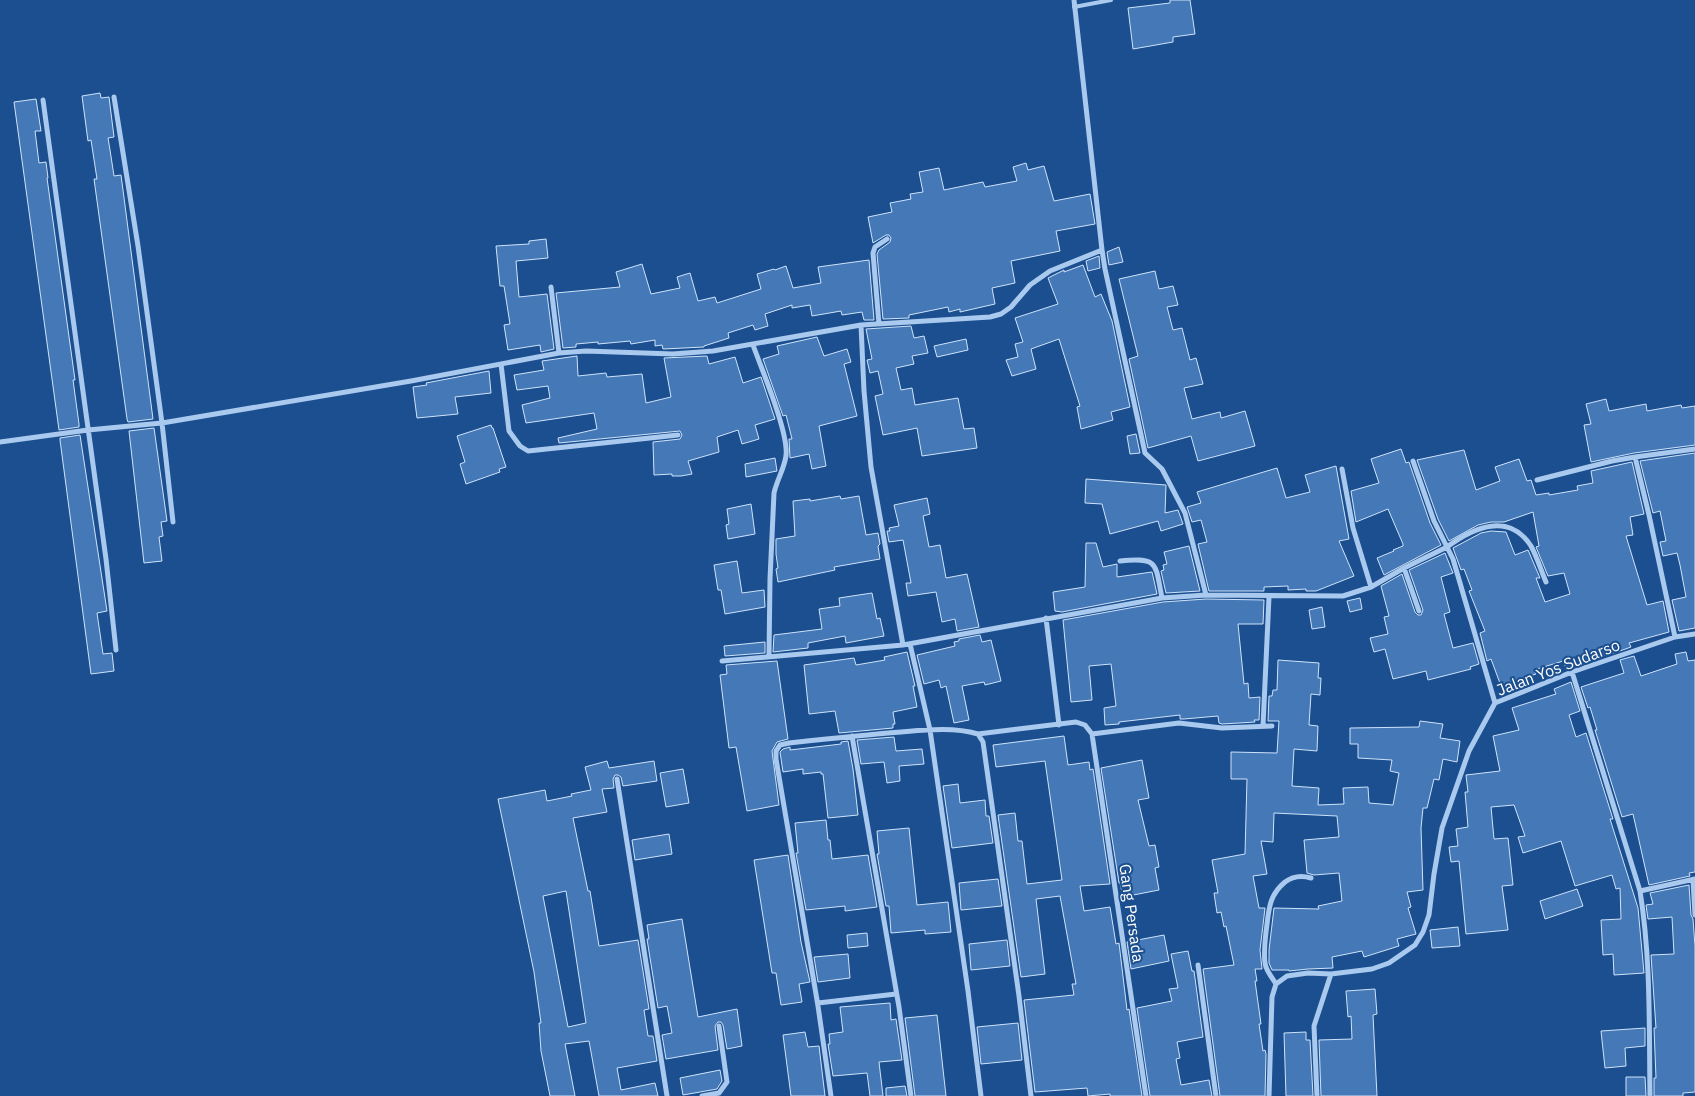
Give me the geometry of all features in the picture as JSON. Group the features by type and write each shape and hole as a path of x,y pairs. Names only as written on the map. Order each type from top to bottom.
{"street":[{"path":"1074,0 1102,250 1144,448 1149,457 1162,469 1185,513 1206,595"},
{"path":"114,97 138,246 162,422 173,522"},
{"path":"43,100 106,558 116,650"},
{"path":"879,324 873,253 875,247 887,239"},
{"path":"0,442 162,422 559,353 586,351 673,354 713,351 861,325 979,318 1001,314 1011,307 1030,285 1050,271 1102,250"},
{"path":"551,287 559,353"},
{"path":"861,325 864,391 873,484 906,644 930,730 968,991 981,1096"},
{"path":"753,345 777,412 786,446 784,467 777,481 774,493 769,656"},
{"path":"501,364 509,431 520,446 528,451 678,435"},
{"path":"1537,480 1612,461 1695,450"},
{"path":"1635,457 1675,637"},
{"path":"1413,460 1434,521 1453,558 1496,702"},
{"path":"1342,469 1353,528 1371,587"},
{"path":"722,661 906,644 1162,598 1206,595 1343,596 1371,587 1404,568 1448,547 1461,536 1494,525 1506,525 1517,530 1531,546 1546,582"},
{"path":"1120,561 1143,559 1150,562 1156,568 1162,598"},
{"path":"1404,568 1418,611"},
{"path":"1263,726 1269,596"},
{"path":"1046,618 1059,724"},
{"name":"Jalan Yos Sudarso","path":"1276,984 1287,976 1308,973 1331,974 1372,969 1389,963 1415,945 1423,932 1429,915 1442,828 1469,751 1496,702 1572,672 1675,637 1695,634"},
{"path":"1572,672 1640,891 1646,927 1648,956 1650,1096"},
{"path":"832,1096 776,759 776,751 780,745 852,736 930,730 963,731 978,734 1076,722 1085,725 1092,734 1178,723 1222,728 1272,726"},
{"path":"978,734 983,742 985,752 1031,1096"},
{"name":"Gang Persada","path":"1092,734 1146,1096"},
{"path":"852,736 898,1007 911,1096"},
{"path":"617,779 667,1096"},
{"path":"1269,1096 1272,997 1276,984 1266,967 1265,940 1269,909 1273,894 1288,880 1302,876 1311,878"},
{"path":"1640,891 1694,880 1695,915"},
{"path":"1198,965 1216,1096"},
{"path":"1317,1096 1314,1026 1331,974"},
{"path":"818,1004 896,996"},
{"path":"702,1096 719,1093 727,1082 718,1026"}],"lane":[{"path":"1074,7 1111,0"}],"building":[{"path":"1170,0 1190,0 1195,34 1173,37 1173,42 1133,49 1128,8 1170,3"},
{"path":"100,93 101,98 109,97 114,137 108,138 114,176 121,175 153,419 128,422 127,419 94,179 97,179 91,140 88,141 82,96"},
{"path":"36,99 41,131 35,131 39,163 46,162 75,380 73,380 79,424 79,427 59,430 14,102"},
{"path":"1026,163 1028,170 1044,166 1054,201 1090,194 1095,224 1056,231 1060,251 1011,261 1015,283 992,288 995,304 960,312 960,309 949,312 948,307 909,315 909,318 883,319 877,254 879,250 890,242 891,238 889,235 886,235 873,243 868,217 892,212 890,203 911,199 910,194 923,192 919,172 939,168 944,190 983,182 985,187 1017,181 1013,167"},
{"path":"546,239 548,258 516,261 519,297 547,294 554,349 541,352 540,345 508,350 504,325 510,324 504,286 500,286 496,246 529,244 529,241"},
{"path":"1119,247 1123,262 1109,265 1107,252"},
{"path":"1099,256 1100,268 1088,271 1086,261"},
{"path":"869,260 874,320 864,320 862,312 842,315 841,311 812,316 810,305 792,308 792,305 765,314 768,326 755,330 753,325 728,333 729,338 704,347 663,349 662,345 655,346 655,340 631,344 630,341 598,344 598,342 576,344 576,347 563,348 556,293 620,287 616,272 642,264 651,294 680,288 677,277 690,273 698,301 715,297 717,303 761,289 757,274 774,269 786,266 793,288 821,283 818,267"},
{"path":"1083,265 1095,297 1101,294 1112,321 1130,407 1111,412 1113,420 1081,429 1077,407 1080,406 1059,339 1031,349 1036,369 1012,376 1006,360 1018,357 1015,344 1023,342 1015,318 1058,304 1048,278 1064,270 1064,272"},
{"path":"1155,271 1159,289 1173,286 1178,305 1167,307 1173,330 1182,328 1190,360 1196,358 1203,384 1184,388 1192,419 1220,412 1221,418 1245,411 1255,446 1198,461 1191,436 1148,448 1129,359 1138,356 1119,279"},
{"path":"911,326 914,338 924,336 928,353 912,356 914,364 896,368 901,390 912,388 915,405 958,398 964,429 974,428 977,448 922,456 917,428 883,435 875,396 883,394 878,371 870,373 867,360 872,359 866,329"},
{"path":"817,337 824,356 847,349 851,362 844,364 857,416 819,426 826,466 812,469 809,454 790,458 789,439 792,439 786,415 783,416 763,359 779,354 777,346"},
{"path":"966,339 968,350 937,357 934,346"},
{"path":"577,356 578,376 606,373 607,377 642,374 646,403 671,397 664,358 707,356 709,364 735,357 743,383 761,377 775,419 755,425 759,439 742,444 738,430 717,437 719,452 688,461 692,474 681,476 672,476 672,474 654,475 653,442 680,439 682,435 680,431 559,443 558,438 597,429 594,413 526,423 522,405 550,398 548,386 517,390 514,375 544,370 542,361"},
{"path":"489,371 491,393 455,397 458,414 417,418 413,387"},
{"path":"1606,399 1609,411 1646,404 1647,411 1681,405 1682,408 1695,406 1695,445 1634,453 1591,462 1584,425 1591,424 1586,404"},
{"path":"491,425 506,467 499,469 500,472 466,484 460,464 465,462 457,436"},
{"path":"154,428 167,521 161,522 163,536 159,537 162,561 144,563 129,431"},
{"path":"1136,434 1140,453 1130,454 1127,436"},
{"path":"80,435 107,611 97,613 103,654 112,653 114,671 91,674 60,440 60,438"},
{"path":"1401,449 1406,463 1409,462 1430,523 1441,545 1384,575 1377,558 1394,551 1403,546 1403,544 1388,509 1356,522 1351,491 1379,483 1371,459"},
{"path":"1464,450 1476,490 1500,481 1495,467 1519,459 1527,481 1531,480 1536,495 1549,493 1549,495 1578,490 1577,486 1593,483 1591,471 1632,462 1644,514 1630,517 1633,535 1626,536 1647,605 1663,601 1669,632 1629,643 1631,647 1617,652 1565,666 1563,661 1534,670 1536,674 1501,686 1491,659 1487,661 1480,633 1485,631 1469,591 1472,590 1464,569 1461,570 1453,548 1481,533 1491,531 1506,532 1515,555 1528,550 1540,578 1536,578 1545,602 1570,594 1564,573 1548,576 1536,547 1539,546 1533,512 1504,522 1478,525 1449,541 1438,519 1417,460"},
{"path":"1695,453 1695,628 1679,631 1672,600 1686,597 1680,565 1677,553 1663,556 1660,542 1666,541 1660,511 1653,513 1640,461"},
{"path":"775,458 777,471 746,477 745,464"},
{"path":"1336,466 1349,539 1339,541 1354,576 1316,591 1306,591 1306,589 1288,590 1288,586 1264,587 1264,591 1209,591 1198,544 1207,542 1201,520 1192,522 1187,507 1201,503 1197,492 1277,468 1286,498 1310,492 1305,475"},
{"path":"1086,479 1166,485 1165,513 1178,510 1183,524 1161,531 1158,521 1110,534 1102,504 1085,503"},
{"path":"840,496 841,499 859,496 866,535 878,533 880,559 834,567 835,570 778,582 776,539 795,536 793,501 810,499 810,501"},
{"path":"927,498 930,514 923,516 929,547 940,545 946,578 967,574 979,627 957,631 955,619 942,622 936,592 908,596 906,583 911,583 903,540 889,542 887,531 890,531 889,528 899,526 894,505"},
{"path":"751,504 755,534 728,539 726,525 729,524 727,509"},
{"path":"1086,543 1096,543 1103,567 1117,564 1117,577 1152,572 1157,594 1062,612 1055,611 1053,592 1085,587"},
{"path":"1189,546 1200,591 1166,593 1161,571 1164,570 1163,565 1167,564 1164,552"},
{"path":"1445,553 1453,573 1441,577 1450,612 1444,614 1453,648 1473,643 1479,664 1470,667 1471,669 1428,680 1426,671 1393,679 1385,649 1374,652 1370,638 1388,634 1384,617 1389,616 1381,586 1402,574 1415,612 1421,615 1423,610 1409,570"},
{"path":"737,561 742,593 764,590 765,607 725,614 721,590 718,590 714,565"},
{"path":"872,593 877,619 880,618 884,636 846,643 845,636 808,643 808,648 773,652 774,635 822,629 819,609 840,606 839,598"},
{"path":"1360,598 1362,609 1350,612 1347,601"},
{"path":"1206,599 1264,600 1263,624 1238,624 1244,684 1248,683 1249,698 1260,697 1259,720 1254,720 1255,722 1222,724 1219,723 1218,716 1180,719 1180,715 1105,725 1104,708 1116,706 1111,664 1089,666 1092,700 1071,702 1063,620 1163,602"},
{"path":"1322,607 1325,627 1312,629 1309,610"},
{"path":"980,635 982,642 991,640 1001,681 985,685 984,682 962,686 969,720 954,723 946,686 941,688 939,680 924,684 917,655 955,646 954,642 959,641 959,639"},
{"path":"765,642 765,653 725,656 724,646"},
{"path":"907,652 915,686 913,686 917,707 893,712 895,724 893,724 893,728 839,733 835,711 809,714 804,665 854,658 856,665 885,660 884,657"},
{"path":"1686,652 1688,661 1695,660 1695,872 1689,873 1690,876 1649,885 1633,814 1622,817 1595,730 1597,730 1590,707 1588,708 1581,687 1624,673 1620,660 1634,656 1641,676 1677,664 1675,654"},
{"path":"1278,660 1319,663 1318,678 1321,678 1320,695 1311,694 1309,725 1318,726 1317,751 1294,749 1292,786 1319,788 1318,805 1344,804 1343,788 1368,787 1369,803 1393,805 1399,773 1390,771 1392,760 1358,758 1358,744 1350,744 1350,728 1419,727 1420,721 1443,724 1440,738 1460,741 1457,762 1443,759 1439,780 1434,779 1427,808 1423,808 1421,828 1423,890 1407,892 1411,907 1408,908 1416,934 1397,939 1399,946 1364,957 1362,951 1332,957 1333,968 1289,971 1272,970 1269,963 1269,950 1274,908 1319,909 1318,906 1342,901 1339,873 1314,875 1307,873 1304,840 1339,837 1337,816 1274,813 1273,842 1261,841 1267,874 1253,876 1259,908 1265,908 1260,950 1262,969 1255,969 1257,981 1255,981 1263,1051 1265,1050 1266,1054 1265,1096 1220,1096 1203,969 1234,965 1226,926 1224,927 1221,912 1217,913 1214,893 1218,893 1212,860 1245,854 1247,779 1231,779 1231,752 1277,753 1279,721 1268,721 1269,696 1272,696 1273,690 1277,690"},
{"path":"777,661 788,739 777,742 772,751 779,805 747,811 736,747 729,748 720,675 727,674 726,665"},
{"path":"1571,682 1580,711 1569,715 1576,737 1586,733 1638,908 1644,973 1614,975 1613,954 1603,955 1601,920 1621,919 1620,888 1616,889 1612,875 1575,886 1561,841 1523,853 1518,837 1525,836 1514,805 1491,807 1494,839 1508,838 1513,885 1502,886 1508,930 1466,934 1459,861 1451,862 1449,847 1458,846 1456,829 1468,827 1465,792 1468,792 1466,775 1500,771 1493,736 1519,730 1512,708 1556,694 1554,689"},
{"path":"1064,736 1068,765 1089,762 1090,770 1093,769 1110,884 1080,886 1084,911 1110,907 1116,944 1119,943 1127,1010 1129,1009 1142,1096 1110,1096 1110,1094 1088,1096 1087,1088 1035,1092 1024,1000 1074,995 1072,984 1076,984 1060,896 1036,899 1045,974 1021,977 998,815 1015,813 1018,841 1022,841 1027,884 1062,880 1045,761 996,767 993,745"},
{"path":"894,737 896,751 922,749 924,764 899,766 900,781 887,783 884,762 861,764 857,740"},
{"path":"848,741 858,815 828,818 823,774 821,772 803,774 803,769 783,772 780,752 790,747 790,750 841,744 841,742"},
{"path":"1142,760 1149,798 1138,800 1149,846 1155,845 1159,867 1155,868 1159,890 1123,897 1119,883 1101,768"},
{"path":"607,761 609,768 654,761 657,781 623,786 621,777 615,775 613,779 614,788 602,789 607,812 573,818 588,891 590,891 599,946 638,940 649,1009 644,1010 648,1036 653,1036 657,1061 617,1068 621,1090 655,1083 658,1096 599,1096 589,1041 565,1044 575,1096 550,1096 541,1051 539,1023 541,1023 534,972 498,799 545,790 547,801 591,790 585,767","holes":["566,891 586,1023 568,1027 543,896"]},
{"path":"683,769 689,803 666,807 660,773"},
{"path":"958,784 960,803 985,800 986,816 989,816 993,843 952,848 943,786"},
{"path":"826,820 832,859 868,855 877,907 845,911 845,906 806,910 796,853 798,853 795,823"},
{"path":"909,828 917,905 948,902 951,932 925,934 925,930 891,933 889,906 886,906 877,854 879,854 877,831"},
{"path":"669,834 672,854 635,860 632,840"},
{"path":"788,855 801,942 810,982 799,984 802,1002 781,1005 776,973 772,973 754,860"},
{"path":"998,879 1002,906 961,910 959,883"},
{"path":"1689,885 1695,946 1695,1092 1683,1093 1683,1096 1654,1096 1654,1078 1656,1078 1654,1028 1656,1028 1651,955 1674,954 1672,917 1648,919 1646,905 1653,904 1650,893"},
{"path":"1577,889 1583,906 1545,919 1540,901"},
{"path":"682,919 698,1017 737,1009 742,1046 727,1049 723,1025 721,1022 718,1022 715,1026 718,1050 666,1059 662,1035 672,1033 667,1006 658,1008 647,939 649,939 647,925"},
{"path":"1458,927 1460,946 1432,948 1430,930"},
{"path":"867,933 868,946 848,948 847,935"},
{"path":"1164,935 1169,961 1131,969 1127,942"},
{"path":"1007,940 1010,966 971,970 969,944"},
{"path":"1188,951 1192,971 1194,971 1203,1037 1177,1042 1180,1058 1176,1059 1181,1085 1209,1080 1212,1096 1150,1096 1137,1008 1172,1001 1169,989 1178,988 1171,954"},
{"path":"848,954 850,978 818,982 814,957"},
{"path":"1375,989 1377,1014 1373,1015 1377,1096 1321,1096 1319,1040 1352,1039 1351,1016 1348,1017 1346,991"},
{"path":"890,1003 891,1020 896,1019 902,1060 879,1062 883,1096 870,1096 867,1073 833,1076 828,1044 830,1044 829,1034 843,1032 840,1007"},
{"path":"937,1015 946,1096 915,1096 905,1018"},
{"path":"1018,1023 1022,1060 981,1064 977,1027"},
{"path":"1645,1028 1645,1046 1625,1048 1626,1066 1605,1068 1601,1031"},
{"path":"805,1032 808,1047 819,1046 825,1096 791,1096 783,1035"},
{"path":"1306,1032 1306,1040 1310,1040 1313,1096 1286,1096 1284,1033"},
{"path":"720,1070 722,1081 717,1089 683,1095 680,1078"},
{"path":"1626,1077 1645,1077 1646,1096 1626,1096"},
{"path":"905,1086 907,1096 886,1096 886,1088"}]}
